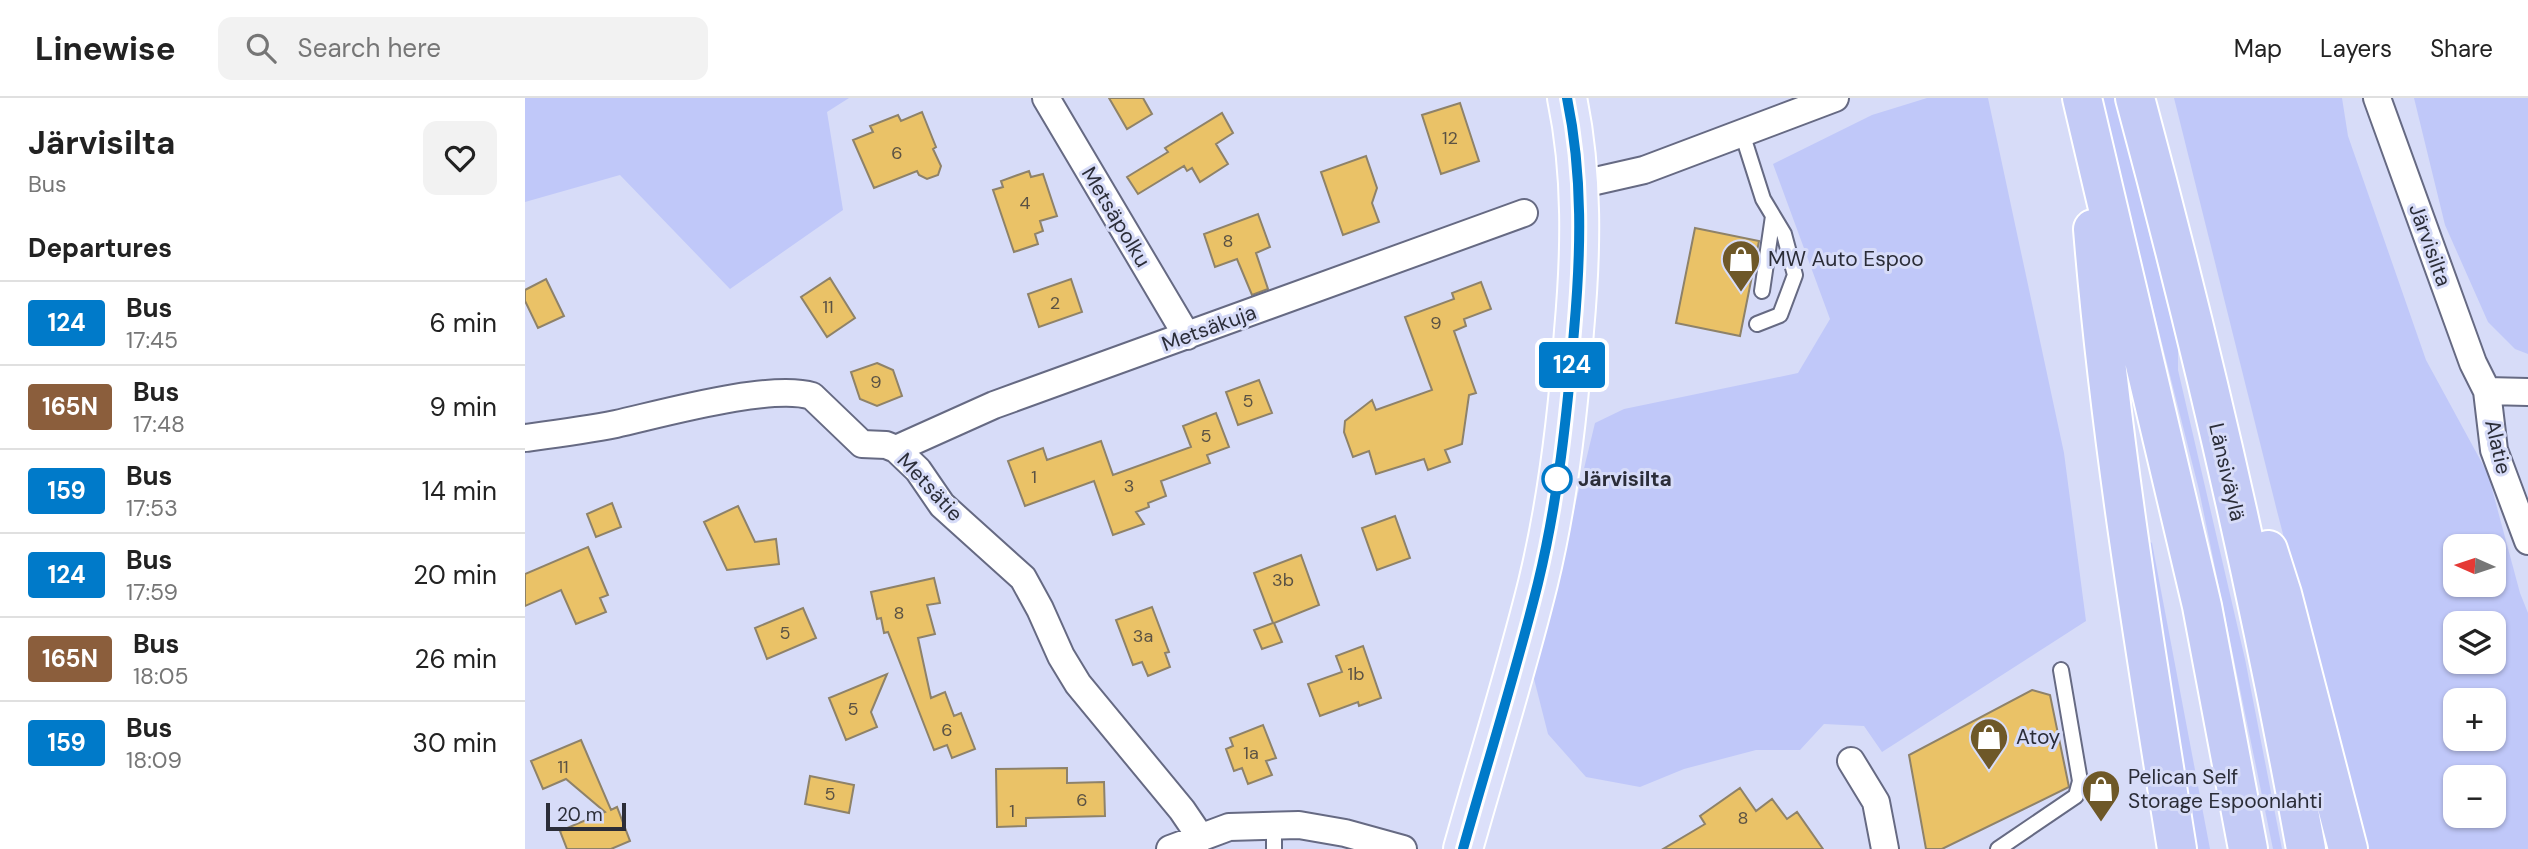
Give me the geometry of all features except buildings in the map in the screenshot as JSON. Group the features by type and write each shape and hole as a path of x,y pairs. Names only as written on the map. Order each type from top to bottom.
{"highway":[{"path":"2082,98 2102,336 2154,705 2178,849"},
{"path":"2082,98 2202,606 2248,849"},
{"name":"Länsiväylä","path":"2135,98 2189,303 2263,631 2306,849"},
{"path":"2189,303 2282,594 2348,849"}],"main road":[{"path":"1463,849 1539,582 1560,464 1580,259 1578,185 1567,98"}],"street":[{"name":"Metsäpolku","path":"1046,98 1187,336"},
{"path":"1578,185 1644,170 1835,98"},
{"name":"Järvisilta","path":"2377,98 2473,363 2487,391"},
{"name":"Metsäkuja","path":"896,449 994,405 1524,213"},
{"path":"2487,391 2528,392"},
{"name":"Alatie","path":"2487,391 2494,450 2528,541"},
{"name":"Metsätie","path":"525,438 603,426 739,398 802,393 812,396 862,444 886,445 896,449 918,470 942,505 1023,578 1061,656 1078,684 1182,810 1201,838"},
{"path":"1851,761 1876,802 1885,849"},
{"path":"1170,849 1229,827 1274,837 1299,825 1345,833 1403,849"},
{"path":"1201,838 1227,849"}],"lane":[{"path":"1742,133 1763,199 1784,234 1795,275 1780,315 1757,324"},
{"path":"1762,291 1773,216"},
{"path":"1998,849 2076,796 2080,781 2061,670"}],"shaded area":[{"path":"525,98 849,98 827,112 843,210 730,289 620,175 525,202"},
{"path":"1927,98 1988,98 2064,453 2086,621 1882,752 1864,726 1824,724 1800,750 1756,750 1684,769 1640,787 1586,777 1548,734 1532,671 1595,423 1624,409 1798,373 1830,319 1773,164 1872,115"},
{"path":"2100,98 2115,98 2178,348 2178,370 2245,659 2282,849 2273,849 2199,490"},
{"path":"2174,98 2342,98 2348,136 2426,360 2488,474 2504,534 2443,534 2443,597 2506,597 2506,541 2528,613 2528,849 2365,849"},
{"path":"2414,98 2528,98 2528,354 2515,349 2488,322 2445,225"},
{"path":"2149,541 2152,543 2210,849 2195,849"}],"bus line":[{"name":"124","path":"1463,849 1539,582 1560,464 1580,259 1578,185 1567,98"}],"place":[{"name":"MW Auto Espoo","path":"1741,293"},
{"name":"Järvisilta","path":"1557,479"},
{"name":"Atoy","path":"1989,771"},
{"name":"Pelican Self Storage Espoonlahti","path":"2101,823"}]}
